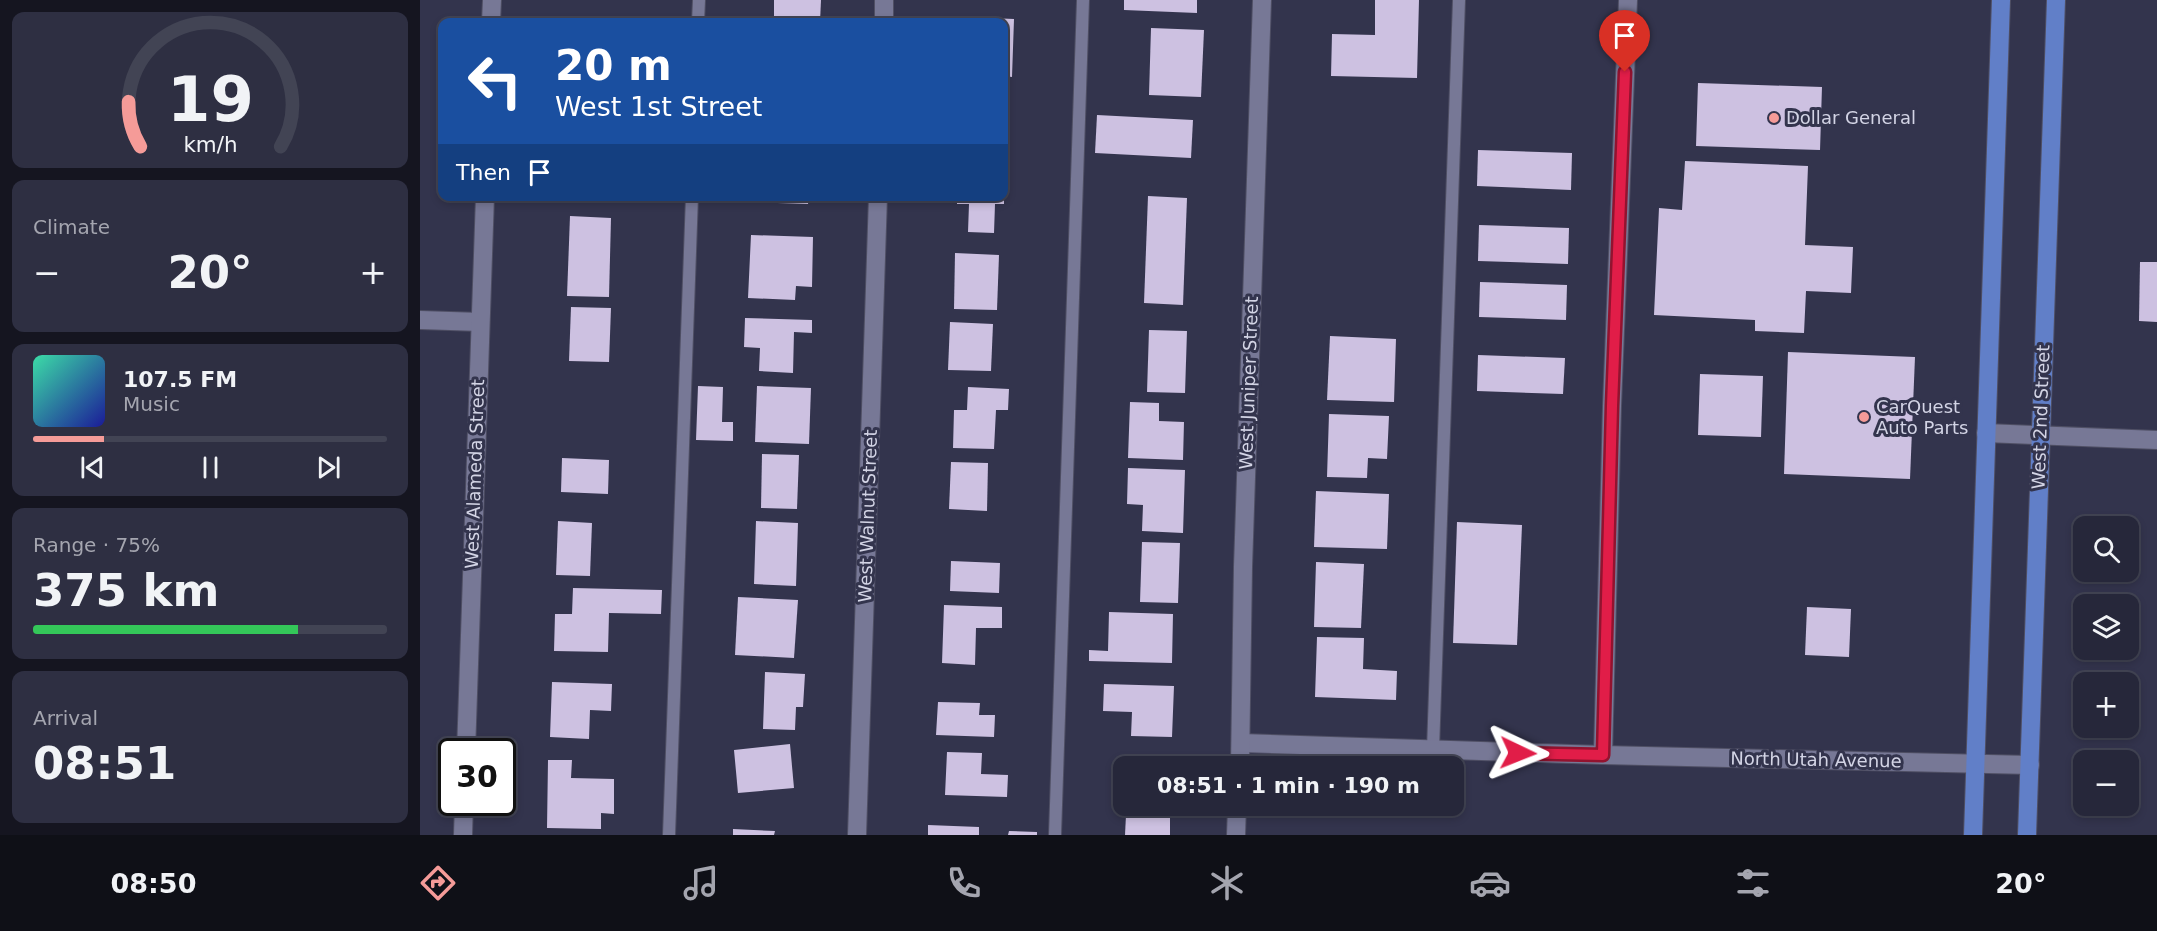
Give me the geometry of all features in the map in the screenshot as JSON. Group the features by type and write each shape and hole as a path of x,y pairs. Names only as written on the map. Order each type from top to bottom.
{"main road":[{"path":"1973,835 2001,0"},
{"name":"West 2nd Street","path":"2027,835 2056,0"}],"street":[{"path":"491,18 492,0"},
{"path":"884,0 884,18"},
{"name":"West Juniper Street","path":"1240,756 1243,567 1262,0"},
{"path":"1603,755 1612,406 1628,0"},
{"name":"West Alameda Street","path":"466,738 485,201"},
{"name":"West Walnut Street","path":"857,835 878,201"},
{"path":"420,320 480,322"},
{"path":"1986,433 2157,440"},
{"name":"North Utah Avenue","path":"1241,743 1603,755 2030,765"},
{"path":"463,835 464,816"},
{"path":"1236,835 1237,816"}],"lane":[{"path":"698,18 699,0"},
{"path":"1055,835 1083,0"},
{"path":"1433,750 1459,0"},
{"path":"669,835 692,201"}],"building":[{"path":"774,0 821,0 820,18 774,18"},
{"path":"1124,0 1197,0 1197,13 1124,10"},
{"path":"1375,0 1419,0 1417,78 1331,76 1332,34 1375,35"},
{"path":"1008,19 1014,19 1012,77 1008,76"},
{"path":"1151,28 1204,30 1201,97 1149,95"},
{"path":"1698,83 1822,87 1820,150 1696,146"},
{"path":"1097,115 1193,120 1191,158 1095,153"},
{"path":"1478,150 1572,153 1571,190 1477,186"},
{"path":"1685,161 1808,166 1805,245 1853,247 1851,293 1806,291 1804,333 1755,331 1755,320 1654,315 1659,208 1682,210"},
{"path":"1148,196 1187,198 1183,305 1144,303"},
{"path":"747,201 808,201 808,204"},
{"path":"957,201 1004,201 1004,204 995,204 994,233 968,232 969,204 957,204"},
{"path":"570,216 611,218 609,297 567,296"},
{"path":"1479,225 1569,228 1568,264 1478,261"},
{"path":"751,235 813,237 812,287 796,286 795,300 748,298"},
{"path":"955,253 999,255 997,310 954,309"},
{"path":"2140,262 2157,262 2157,322 2139,321"},
{"path":"1480,282 1567,285 1566,320 1479,317"},
{"path":"571,307 611,308 609,362 569,361"},
{"path":"745,318 812,320 812,333 794,332 793,373 759,371 760,348 744,347"},
{"path":"950,322 993,324 991,371 948,370"},
{"path":"1149,330 1187,331 1185,393 1147,392"},
{"path":"1330,336 1396,339 1394,402 1327,400"},
{"path":"1788,352 1915,357 1910,479 1784,474"},
{"path":"1478,355 1565,358 1563,394 1477,391"},
{"path":"1700,374 1763,376 1761,437 1698,435"},
{"path":"698,386 723,387 722,422 733,422 733,441 696,440"},
{"path":"757,386 811,388 809,444 755,442"},
{"path":"968,387 1009,389 1008,410 996,410 994,449 953,448 954,410 967,410"},
{"path":"1130,402 1159,403 1159,421 1184,422 1183,460 1128,458"},
{"path":"1329,414 1389,416 1387,459 1368,458 1367,478 1327,477"},
{"path":"762,454 799,455 797,509 761,508"},
{"path":"562,458 609,460 608,494 561,492"},
{"path":"951,462 988,463 987,511 949,509"},
{"path":"1128,468 1185,470 1183,533 1142,531 1143,505 1127,504"},
{"path":"1316,491 1389,494 1387,549 1314,547"},
{"path":"558,521 592,523 590,576 556,575"},
{"path":"756,521 798,523 796,586 754,584"},
{"path":"1457,522 1522,525 1517,645 1453,643"},
{"path":"1142,542 1180,543 1178,603 1140,602"},
{"path":"951,561 1000,563 999,593 950,591"},
{"path":"1316,562 1364,564 1361,628 1314,627"},
{"path":"573,588 662,590 661,614 609,613 608,652 554,651 555,614 572,614"},
{"path":"738,597 798,600 794,658 735,655"},
{"path":"944,605 1002,607 1002,628 976,628 975,665 942,663"},
{"path":"1807,607 1851,609 1849,657 1805,655"},
{"path":"1109,612 1173,614 1172,663 1089,661 1089,650 1108,651"},
{"path":"1317,637 1364,638 1363,669 1397,671 1396,700 1315,697"},
{"path":"765,672 805,674 803,707 796,707 795,730 763,729"},
{"path":"552,682 612,684 611,711 590,710 589,739 550,737"},
{"path":"1104,684 1174,686 1172,737 1131,736 1132,712 1103,711"},
{"path":"938,702 980,703 979,715 995,715 994,737 936,735"},
{"path":"790,744 794,788 738,793 734,750"},
{"path":"947,752 982,753 981,774 1008,775 1007,797 945,795"},
{"path":"1126,754 1171,756 1126,756"},
{"path":"548,760 572,760 571,778 614,779 614,814 601,813 601,829 547,828"},
{"path":"1126,816 1170,817 1170,835 1125,835"},
{"path":"928,825 979,827 979,835 928,835"},
{"path":"733,829 775,831 774,835 733,835"},
{"path":"1009,831 1037,832 1037,835 1008,835"}],"place":[{"name":"Dollar General","path":"1774,118"},
{"name":"CarQuest Auto Parts","path":"1864,417"}],"route":[{"path":"1518,753 1603,755 1612,406 1625,72"}]}
